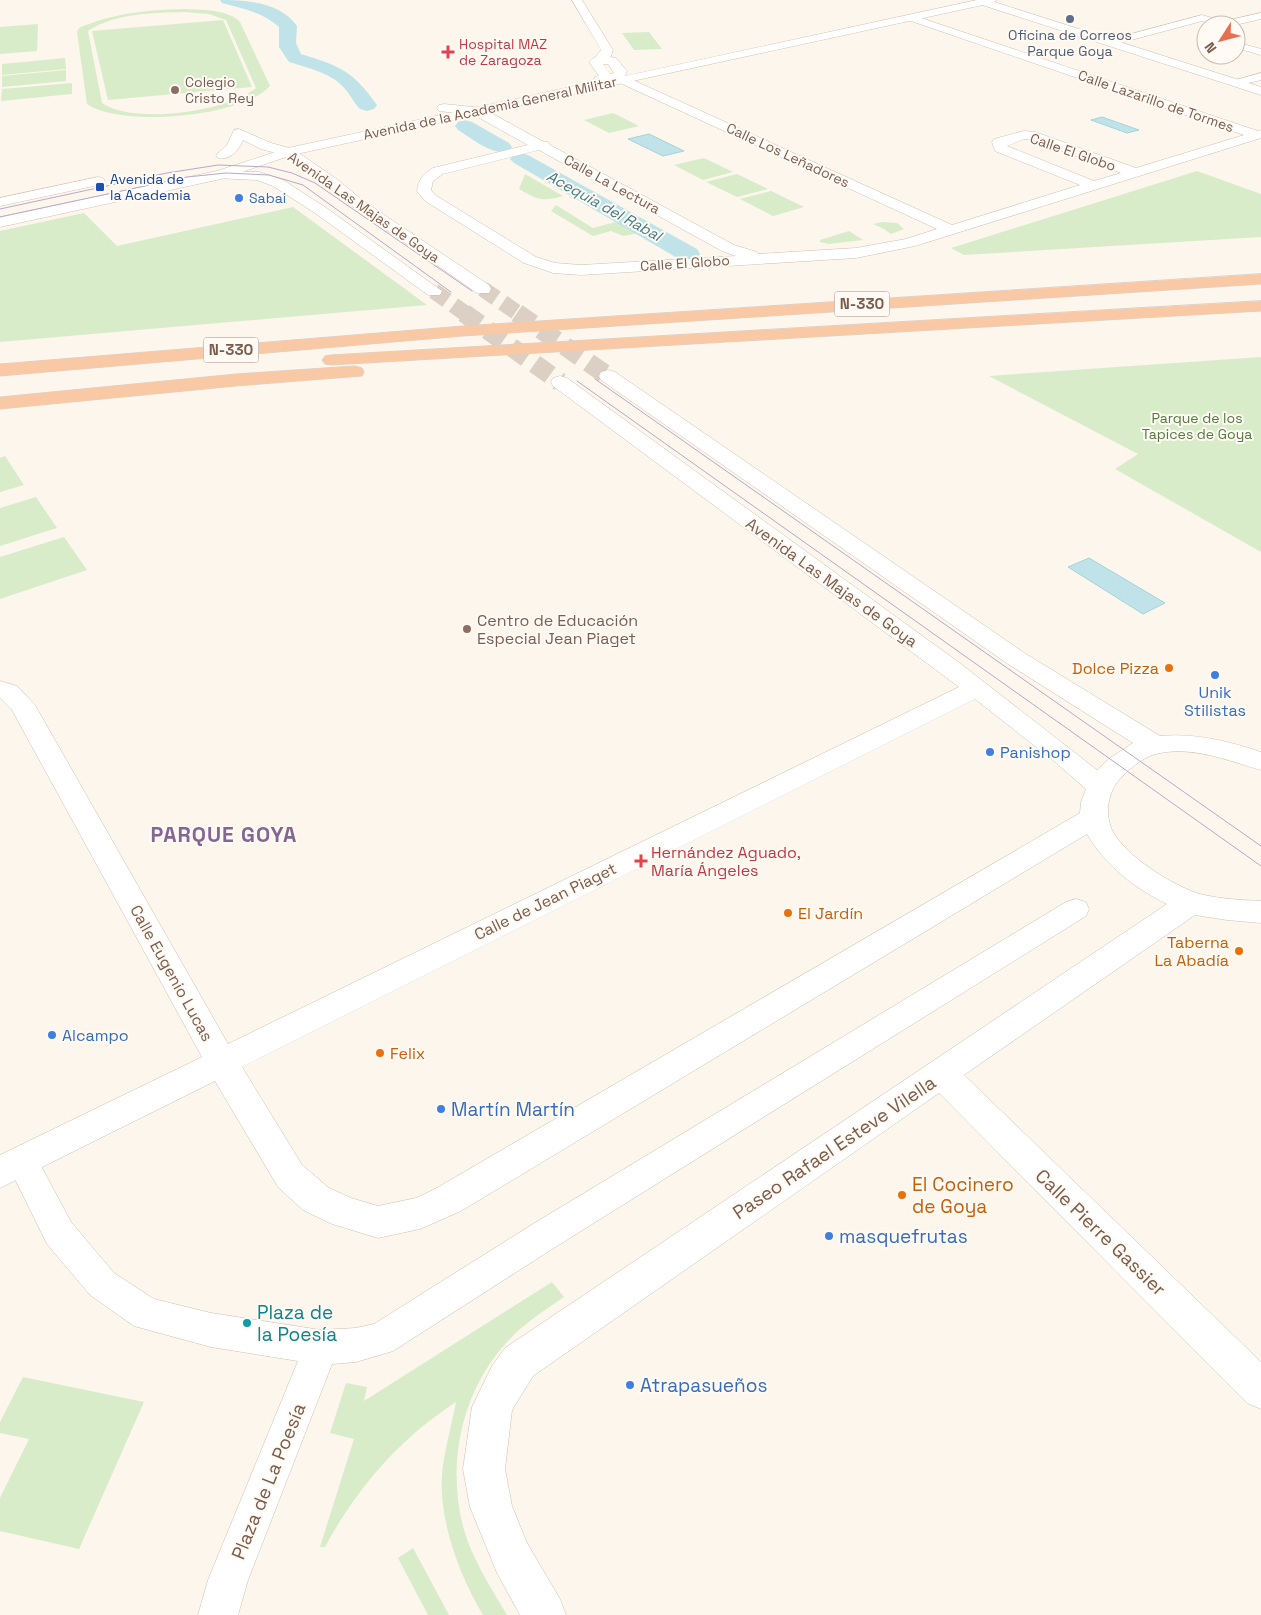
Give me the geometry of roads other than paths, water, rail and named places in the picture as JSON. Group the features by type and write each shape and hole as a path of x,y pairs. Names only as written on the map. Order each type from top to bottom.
{"highway":[{"name":"N-330","path":"0,370 463,331 1261,278"},
{"name":"N-330","path":"0,385 352,359 1261,306"},
{"path":"0,354 302,328 463,331"},
{"path":"0,403 236,380 629,354 697,340"}],"street":[{"path":"577,0 607,50 607,53 595,62 615,75"},
{"name":"Avenida de la Academia General Militar","path":"0,222 221,175 288,152 529,100 615,75 953,0"},
{"path":"987,1 1109,43 1261,91"},
{"name":"Avenida de la Academia General Militar","path":"218,156 444,108 912,18 987,1"},
{"path":"1246,23 1261,16"},
{"name":"Calle Lazarillo de Tormes","path":"912,18 1259,135"},
{"path":"1109,43 1196,20"},
{"path":"1172,26 1189,31"},
{"path":"1246,48 1261,52"},
{"name":"Calle Los Leñadores","path":"600,59 614,61 615,75 951,230"},
{"path":"1236,83 1261,76"},
{"name":"Calle La Lectura","path":"444,108 477,111 728,248 744,254 780,257"},
{"name":"Calle El Globo","path":"1094,186 1000,148 999,142 1024,135 1035,136 1136,173"},
{"name":"Calle El Globo","path":"543,146 438,171 429,176 425,181 424,191 430,198 530,260 553,268 581,270 856,253 882,249 951,230 1259,135"},
{"name":"Avenida Las Majas de Goya","path":"266,146 288,152 333,183 357,203 483,289"},
{"name":"Avenida Las Majas de Goya","path":"221,175 259,176 278,183 320,210 434,291"},
{"path":"0,202 114,178"},
{"path":"608,376 1017,659 1155,745"},
{"name":"Avenida Las Majas de Goya","path":"560,382 977,688 1063,755 1097,802"},
{"name":"Calle de Jean Piaget","path":"11,1167 221,1061 977,688"},
{"name":"Calle Eugenio Lucas","path":"0,689 8,692 22,705 221,1061 290,1176 316,1199 345,1213 378,1222 420,1213 448,1200 1097,802"},
{"path":"1261,761 1232,751 1193,745 1155,745 1119,764 1108,775 1097,802 1104,842 1121,860 1152,883 1192,902 1231,911 1261,912"},
{"name":"Paseo Rafael Esteve Vilella","path":"544,1615 512,1558 491,1507 484,1469 492,1407 506,1380 519,1362 1192,902"},
{"path":"11,1167 59,1233 102,1284 146,1314 211,1330 321,1348 356,1345 381,1339 1076,908"},
{"name":"Calle Pierre Gassier","path":"941,1074 1261,1389"},
{"name":"Plaza de La Poesía","path":"218,1615 228,1580 321,1348"}],"water":[{"path":"1102,117 1139,130 1127,133 1091,120"},
{"path":"649,134 684,151 663,156 628,139"},
{"path":"1089,558 1165,603 1143,614 1068,567"}],"waterway":[{"name":"Acequia del Rabal","path":"228,0 260,9 282,21 288,26 287,43 295,58 326,68 348,80 367,105"},
{"name":"Acequia del Rabal","path":"465,126 502,147"},
{"name":"Acequia del Rabal","path":"521,159 688,254"}],"tunnel":[{"path":"483,289 519,314"},
{"path":"434,291 466,314"},
{"path":"464,313 560,382"},
{"path":"517,313 608,376"}],"tram line":[{"path":"0,209 167,173 218,165 268,167 292,173 315,183 472,291"},
{"path":"0,217 187,177 226,173 269,175 303,185 451,292"},
{"path":"595,379 1261,846"},
{"path":"577,381 1261,866"}],"place":[{"name":"Oficina de Correos Parque Goya","path":"1070,19"},
{"name":"Hospital MAZ de Zaragoza","path":"448,52"},
{"name":"Colegio Cristo Rey","path":"175,90"},
{"name":"Avenida de la Academia","path":"100,187"},
{"name":"Sabai","path":"239,198"},
{"name":"Centro de Educación Especial Jean Piaget","path":"467,629"},
{"name":"Dolce Pizza","path":"1169,668"},
{"name":"Unik Stilistas","path":"1215,675"},
{"name":"Panishop","path":"990,752"},
{"name":"Hernández Aguado, María Ángeles","path":"641,861"},
{"name":"El Jardín","path":"788,913"},
{"name":"Taberna La Abadía","path":"1239,951"},
{"name":"Alcampo","path":"52,1035"},
{"name":"Felix","path":"380,1053"},
{"name":"Martín Martín","path":"441,1109"},
{"name":"El Cocinero de Goya","path":"902,1195"},
{"name":"masquefrutas","path":"829,1236"},
{"name":"Plaza de la Poesía","path":"247,1323"},
{"name":"Atrapasueños","path":"630,1385"}],"district":[{"name":"PARQUE GOYA","path":"224,835"}],"park label":[{"name":"Parque de los Tapices de Goya","path":"1197,426"}]}
